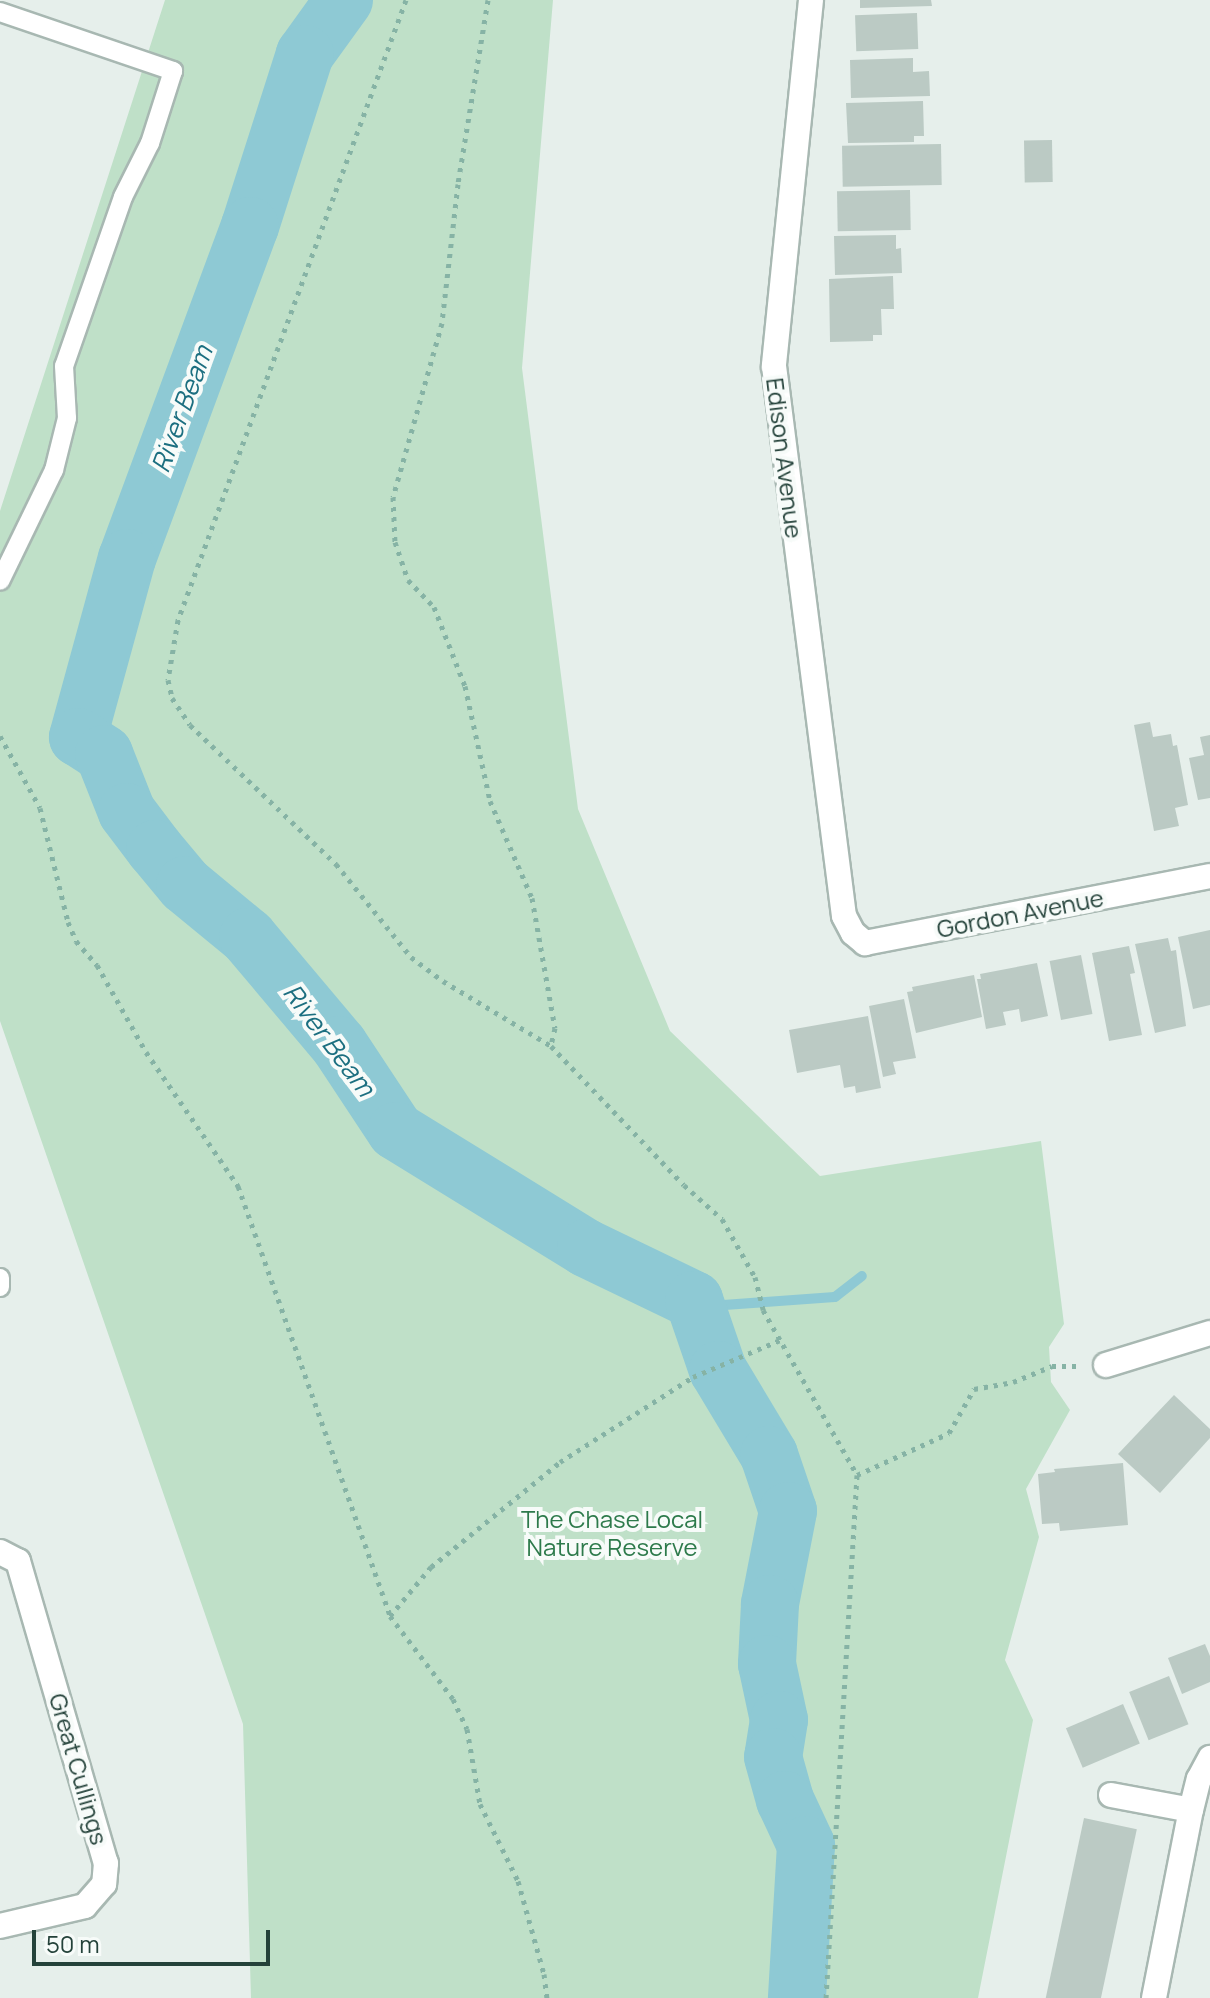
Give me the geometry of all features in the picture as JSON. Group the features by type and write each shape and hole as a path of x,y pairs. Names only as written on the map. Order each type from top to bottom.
{"street":[{"name":"Edison Avenue","path":"811,0 774,366 844,916"},
{"name":"Gordon Avenue","path":"844,916 853,933 865,943 1210,876"},
{"path":"1106,1365 1210,1333"},
{"name":"Great Cullings","path":"0,1552 18,1561 106,1863 104,1884 85,1906 0,1926"},
{"path":"1154,1998 1191,1810 1199,1779 1210,1758"},
{"path":"1111,1795 1191,1810"}],"lane":[{"path":"0,12 173,71 150,143 123,197 64,366 67,418 54,470 0,581"},
{"path":"0,1278 0,1287"}],"path":[{"path":"406,0 178,620 168,680 172,698 190,725 336,864 411,957 443,981 551,1046 684,1185 722,1219 755,1277 763,1310 857,1475 826,1998"},
{"path":"488,0 458,184 442,323 393,497 395,542 408,580 434,607 465,686 490,801 532,898 555,1028 551,1046"},
{"path":"0,736 40,808 68,922 76,941 97,965 146,1052 238,1186 390,1616 453,1699 467,1729 480,1804 518,1881 544,1974 547,1998"},
{"path":"390,1616 431,1567 560,1462 693,1377 780,1340"},
{"path":"857,1475 949,1433 974,1389 1013,1382 1052,1366 1106,1365"}],"green space":[{"name":"The Chase Local Nature Reserve","path":"165,0 553,0 522,368 578,809 670,1031 820,1176 1041,1141 1064,1324 1049,1347 1051,1382 1070,1410 1026,1489 1039,1537 1005,1660 1033,1720 978,1998 251,1998 243,1724 0,1021 0,511"}],"building":[{"path":"860,0 931,0 932,6 860,8"},
{"path":"917,13 918,49 856,51 855,15"},
{"path":"913,58 913,72 929,71 930,96 851,98 850,60"},
{"path":"923,101 924,136 914,136 914,142 848,143 846,103"},
{"path":"1024,140 1052,140 1053,182 1025,182"},
{"path":"941,144 942,185 843,187 842,146"},
{"path":"910,190 911,230 838,231 837,191"},
{"path":"896,235 896,249 901,248 902,273 835,275 834,236"},
{"path":"893,276 894,309 881,309 882,335 873,335 873,341 830,342 829,279"},
{"path":"1150,722 1153,737 1171,734 1173,746 1177,745 1188,805 1175,808 1179,826 1154,831 1134,725"},
{"path":"1210,735 1210,798 1198,800 1189,758 1204,755 1200,737"},
{"path":"1210,930 1210,1005 1193,1009 1178,937"},
{"path":"1168,938 1171,951 1176,950 1186,1026 1155,1033 1135,944"},
{"path":"1129,946 1135,973 1130,974 1142,1035 1109,1041 1092,953"},
{"path":"1081,955 1092,1014 1061,1020 1050,961"},
{"path":"1037,963 1048,1016 1021,1022 1019,1009 1003,1012 1006,1025 986,1029 977,979 981,979 980,974"},
{"path":"974,975 982,1017 916,1033 907,992 913,991 912,987"},
{"path":"904,999 916,1058 893,1062 896,1074 883,1077 869,1006"},
{"path":"868,1016 881,1088 856,1093 855,1086 844,1088 840,1065 797,1073 789,1030"},
{"path":"1174,1395 1210,1429 1210,1438 1160,1493 1118,1454"},
{"path":"1123,1463 1128,1525 1060,1531 1059,1523 1042,1524 1038,1474 1055,1472 1054,1469"},
{"path":"1205,1644 1210,1656 1210,1682 1182,1694 1168,1658"},
{"path":"1169,1676 1188,1724 1149,1740 1129,1692"},
{"path":"1123,1704 1140,1744 1083,1768 1066,1728"},
{"path":"1084,1818 1137,1829 1101,1998 1046,1998"}],"waterway":[{"name":"River Beam","path":"344,0 305,54 250,226 127,558 78,737 104,754 127,812 155,849 185,885 248,937 339,1045 396,1131 586,1248 694,1300 718,1370 769,1455 788,1511 770,1604 767,1664 779,1720 773,1757 785,1800 806,1845 797,1998"},
{"path":"696,1307 835,1297 862,1276"}]}
